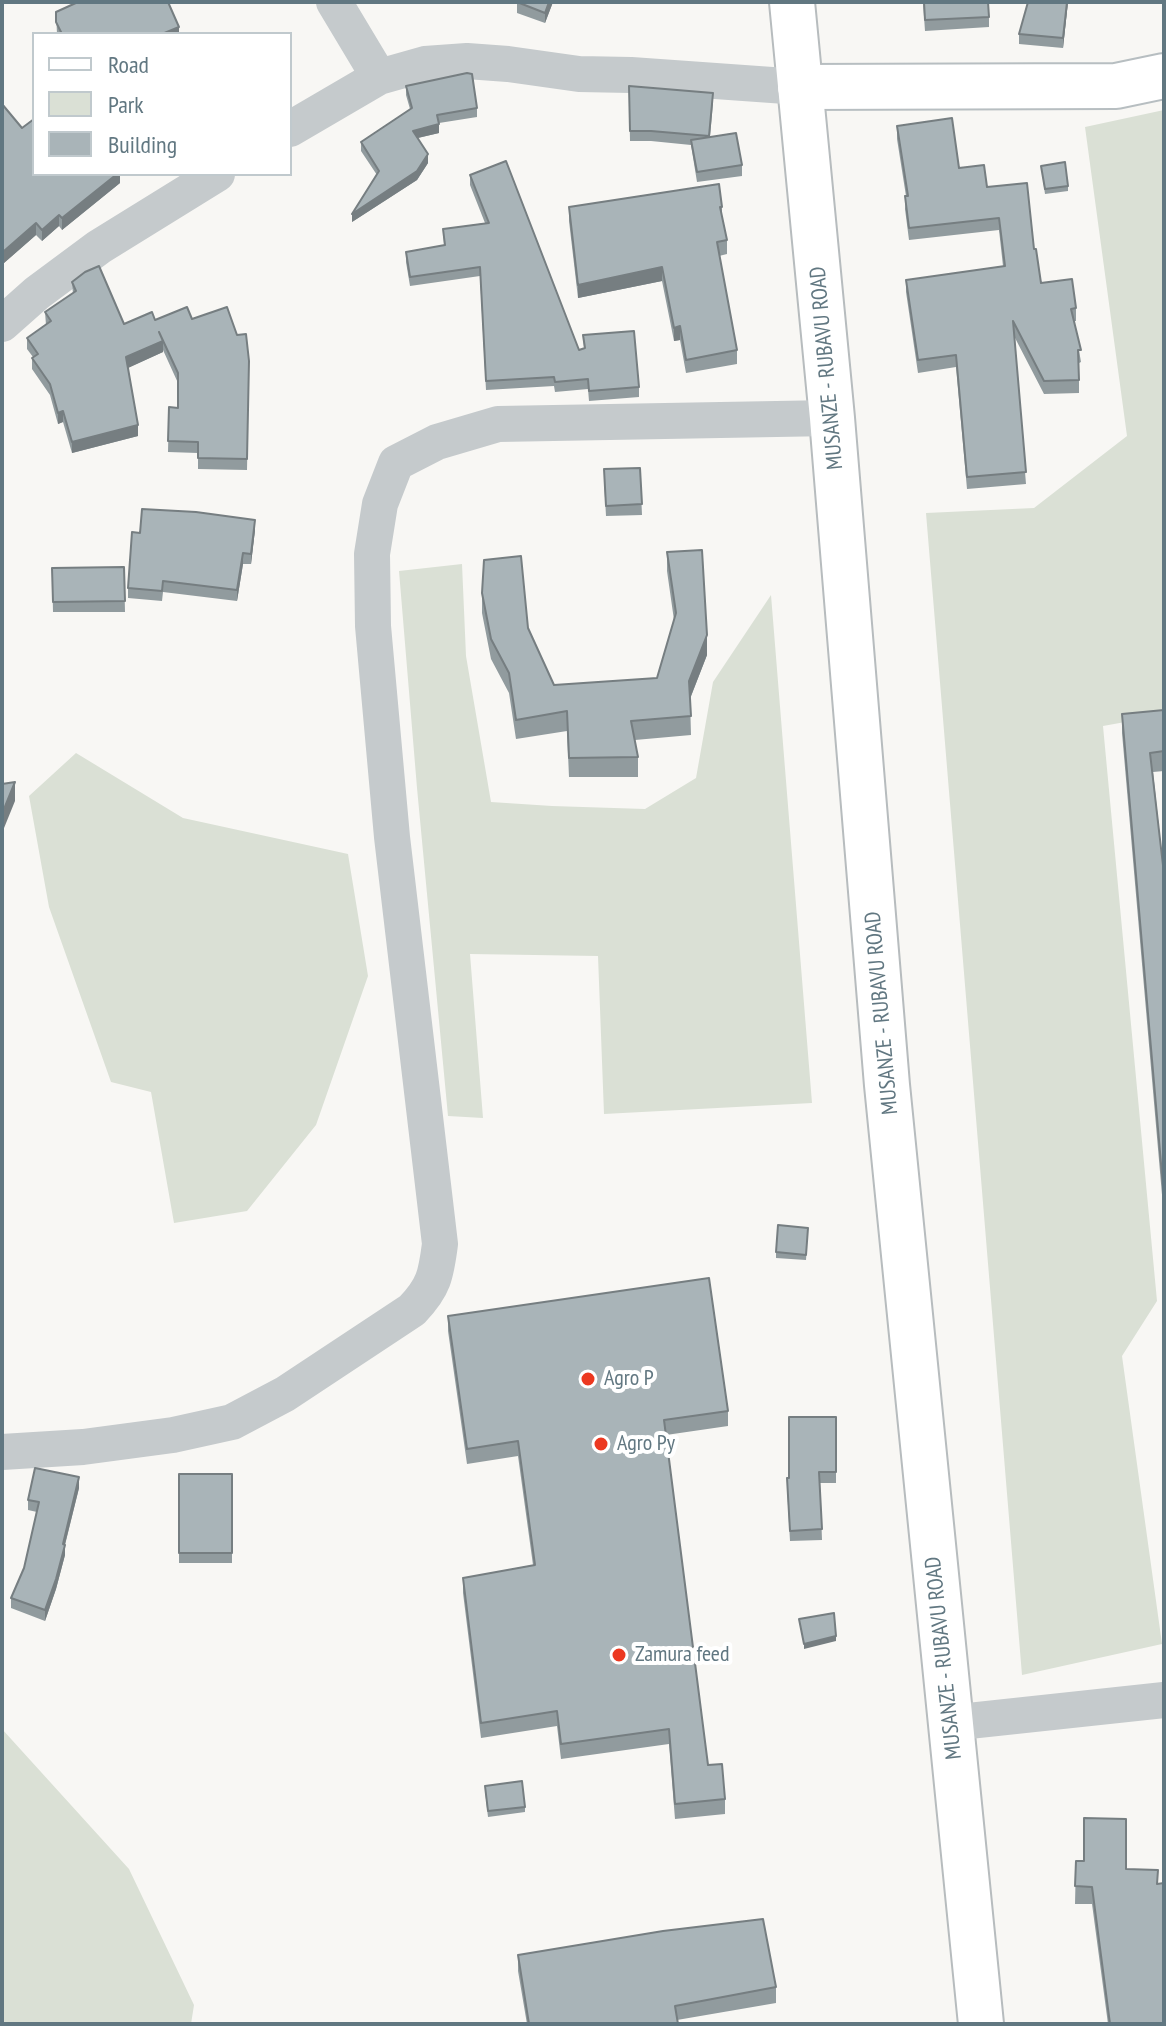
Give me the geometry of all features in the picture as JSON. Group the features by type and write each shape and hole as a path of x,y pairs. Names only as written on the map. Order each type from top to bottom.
{"main road":[{"name":"MUSANZE - RUBAVU ROAD","path":"792,2 832,418 886,1070 981,2024"},
{"path":"800,87 1116,86 1164,76"}],"street":[{"path":"334,2 379,77"},
{"path":"292,128 379,77 425,64 467,61 579,74 800,87"},
{"path":"2,324 37,293 99,247 214,176"},
{"path":"2,1452 83,1447 173,1435 232,1422 285,1394 412,1310 433,1281 440,1244 392,837 373,626 372,554 380,504 396,463 437,442 498,424 832,418"},
{"path":"950,1723 1164,1700"}],"green space":[{"path":"1164,110 1164,715 1103,726 1157,1301 1122,1356 1162,1644 1022,1675 926,513 1034,508 1127,436 1085,127"},
{"path":"462,564 466,656 491,802 645,809 696,778 713,682 771,595 812,1103 604,1114 598,956 470,954 483,1118 448,1116 399,571"},
{"path":"76,753 183,818 348,854 368,976 316,1125 247,1211 174,1223 151,1092 111,1082 49,907 29,796"},
{"path":"2,1729 129,1869 194,2005 191,2024 2,2024"}],"building":[{"path":"78,2 168,2 179,27 167,32 61,32 56,22 56,12"},
{"path":"517,2 549,2 545,13"},
{"path":"924,2 988,2 989,17 925,20"},
{"path":"1028,2 1067,2 1063,38 1019,34"},
{"path":"472,74 477,108 437,115 439,124 413,131 428,154 417,171 352,214 379,171 361,142 412,108 406,86"},
{"path":"629,86 713,93 709,136 630,131"},
{"path":"2,104 22,128 32,120 32,176 114,176 62,218 59,215 42,230 36,223 4,251"},
{"path":"952,118 959,168 984,165 987,187 1027,183 1041,283 1072,279 1076,308 1071,309 1081,350 1078,350 1079,380 1044,381 1013,321 1026,472 967,477 956,355 918,360 906,280 1005,266 999,218 909,228 905,196 908,196 897,126"},
{"path":"736,133 742,165 697,172 691,140"},
{"path":"506,161 579,350 585,348 583,335 634,331 639,387 589,391 588,379 555,382 554,377 486,381 480,267 410,277 406,252 445,245 443,229 489,223 470,175"},
{"path":"1065,162 1068,186 1045,189 1041,166"},
{"path":"719,184 727,240 717,242 737,350 686,360 680,326 674,328 662,267 578,285 569,207"},
{"path":"99,266 124,324 152,312 155,320 187,307 192,319 227,307 237,335 246,334 249,361 247,459 198,458 198,442 168,441 169,407 178,408 178,373 159,332 163,341 126,357 138,425 72,442 63,411 58,413 50,384 32,358 38,354 27,338 51,321 45,312 76,291 72,282"},
{"path":"640,468 642,504 606,506 604,469"},
{"path":"142,509 255,520 251,554 243,553 237,590 163,581 162,591 128,588 132,532 140,533"},
{"path":"702,550 707,635 689,681 691,716 631,721 638,757 569,758 567,711 516,720 509,673 491,639 482,593 484,560 521,556 528,628 554,685 657,678 676,613 667,552"},
{"path":"124,567 125,601 53,602 52,568"},
{"path":"1164,710 1164,751 1150,753 1164,874 1164,1198 1122,714"},
{"path":"15,782 2,814 2,784"},
{"path":"778,1225 808,1228 806,1255 776,1252"},
{"path":"709,1278 728,1411 664,1420 708,1765 722,1764 725,1799 675,1804 669,1729 561,1744 557,1711 481,1723 463,1578 535,1565 518,1441 467,1449 448,1316"},
{"path":"789,1417 836,1417 836,1472 819,1472 822,1529 790,1531 787,1478"},
{"path":"35,1468 79,1477 65,1545 45,1610 11,1598 24,1568 39,1502 28,1500"},
{"path":"179,1474 232,1474 232,1553 179,1553"},
{"path":"834,1613 836,1636 804,1644 799,1619"},
{"path":"522,1781 525,1807 488,1811 485,1786"},
{"path":"1084,1818 1126,1819 1126,1869 1158,1870 1157,1884 1164,1883 1164,2024 1110,2024 1092,1887 1075,1886 1076,1861 1084,1861"},
{"path":"763,1919 776,1987 675,2006 678,2024 529,2024 518,1955 663,1931"}],"place":[{"name":"Agro P","path":"588,1379"},
{"name":"Agro Py","path":"601,1444"},
{"name":"Zamura feed","path":"619,1655"}]}
